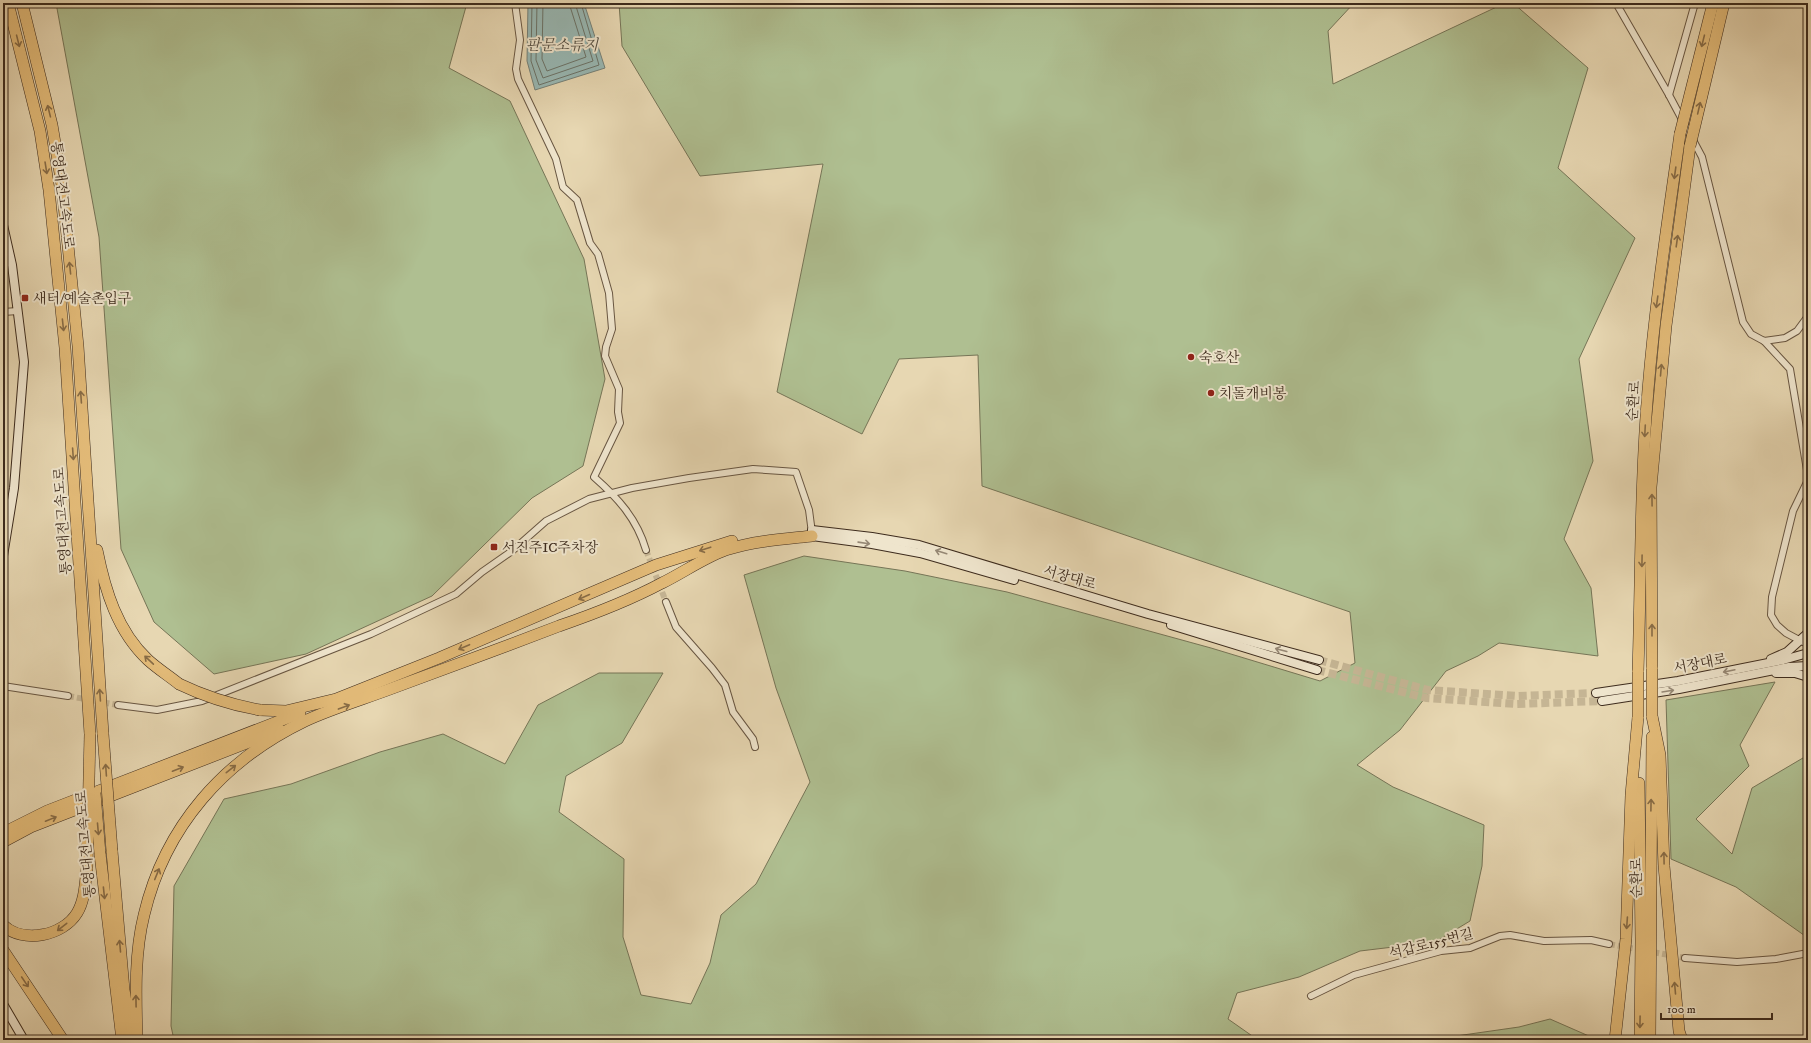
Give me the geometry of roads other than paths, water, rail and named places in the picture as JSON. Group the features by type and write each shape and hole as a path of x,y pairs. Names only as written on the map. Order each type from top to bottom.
{"highway":[{"name":"통영대전고속도로","path":"8,3 40,131 49,190 67,372 90,734 100,854 122,1040"},
{"name":"통영대전고속도로","path":"22,3 52,125 62,185 78,346 112,851 124,990 132,1040"},
{"name":"순환로","path":"1640,1040 1641,941 1638,672 1642,562 1642,482 1648,390 1654,323 1680,134 1713,3"},
{"name":"순환로","path":"1650,1040 1652,487 1666,326 1690,146 1724,3"},
{"path":"89,511 106,590 115,613 129,638 148,659 179,684 204,696 236,706 260,710 286,711 336,699"},
{"path":"3,832 47,811 336,699 452,652 656,565 725,543 812,533"},
{"path":"3,842 31,827 238,746 572,622 660,584 727,549 812,533"},
{"path":"1652,716 1660,755 1664,866 1679,1031 1682,1040"},
{"path":"1614,1040 1626,939 1632,795 1638,717"},
{"path":"137,1040 137,964 143,916 153,882 165,853 182,825 203,796 229,770 263,746 305,721"},
{"path":"3,925 7,929 21,934 39,936 56,932 77,914 84,898 87,868 90,734"},
{"path":"3,950 63,1040"}],"street":[{"path":"515,3 520,40 516,69 518,79 529,106 556,159 563,187 577,200 590,243 598,254 609,294 612,329 606,346 605,356 619,388 618,412 620,423 594,477 612,493 633,518 641,534 646,550"},
{"path":"1616,3 1669,95 1702,157 1743,322 1751,334 1764,342 1790,369 1808,476"},
{"path":"1669,95 1695,3"},
{"path":"3,225 12,265 24,362 14,488 3,556"},
{"path":"3,312 18,311"},
{"path":"1764,342 1785,338 1797,331 1808,316"},
{"path":"1808,362 1808,396"},
{"path":"1801,437 1808,435"},
{"path":"118,705 157,710 202,701 322,655 371,634 456,594 512,551 546,521 589,498 689,478 753,469 796,472 809,510 812,533"},
{"path":"1806,642 1786,633 1777,625 1771,615 1772,597 1793,511 1808,480"},
{"name":"서장대로","path":"812,533 872,537 919,545 1148,614 1319,660"},
{"name":"서장대로","path":"812,533 920,554 1147,618 1317,670"},
{"path":"666,602 676,627 712,668 724,685 733,712 753,739 755,747"},
{"path":"1749,667 1788,652 1806,642 1808,633"},
{"name":"서장대로","path":"1596,693 1678,681 1749,667 1808,653"},
{"name":"서장대로","path":"1602,701 1679,689 1789,667 1808,666"},
{"path":"1761,672 1795,673 1808,677"},
{"path":"3,686 68,696"},
{"name":"석갑로155번길","path":"1311,996 1354,975 1441,951 1470,948 1500,936 1510,935 1544,941 1591,940 1609,944"},
{"path":"1686,958 1737,962 1776,960 1808,953"},
{"path":"3,1004 24,1040"}],"water":[{"name":"판문소류지","path":"528,3 584,3 605,68 535,90 527,61"}],"tunnel":[{"path":"646,550 666,602"},
{"path":"1319,660 1428,690 1517,696 1596,693"},
{"path":"1317,670 1426,698 1517,704 1602,701"},
{"path":"68,696 118,705"},
{"path":"1609,944 1685,958"}],"place":[{"name":"새터/예술촌입구","path":"25,298"},
{"name":"숙호산","path":"1191,357"},
{"name":"치돌개비봉","path":"1211,393"},
{"name":"서진주IC주차장","path":"494,547"}]}
